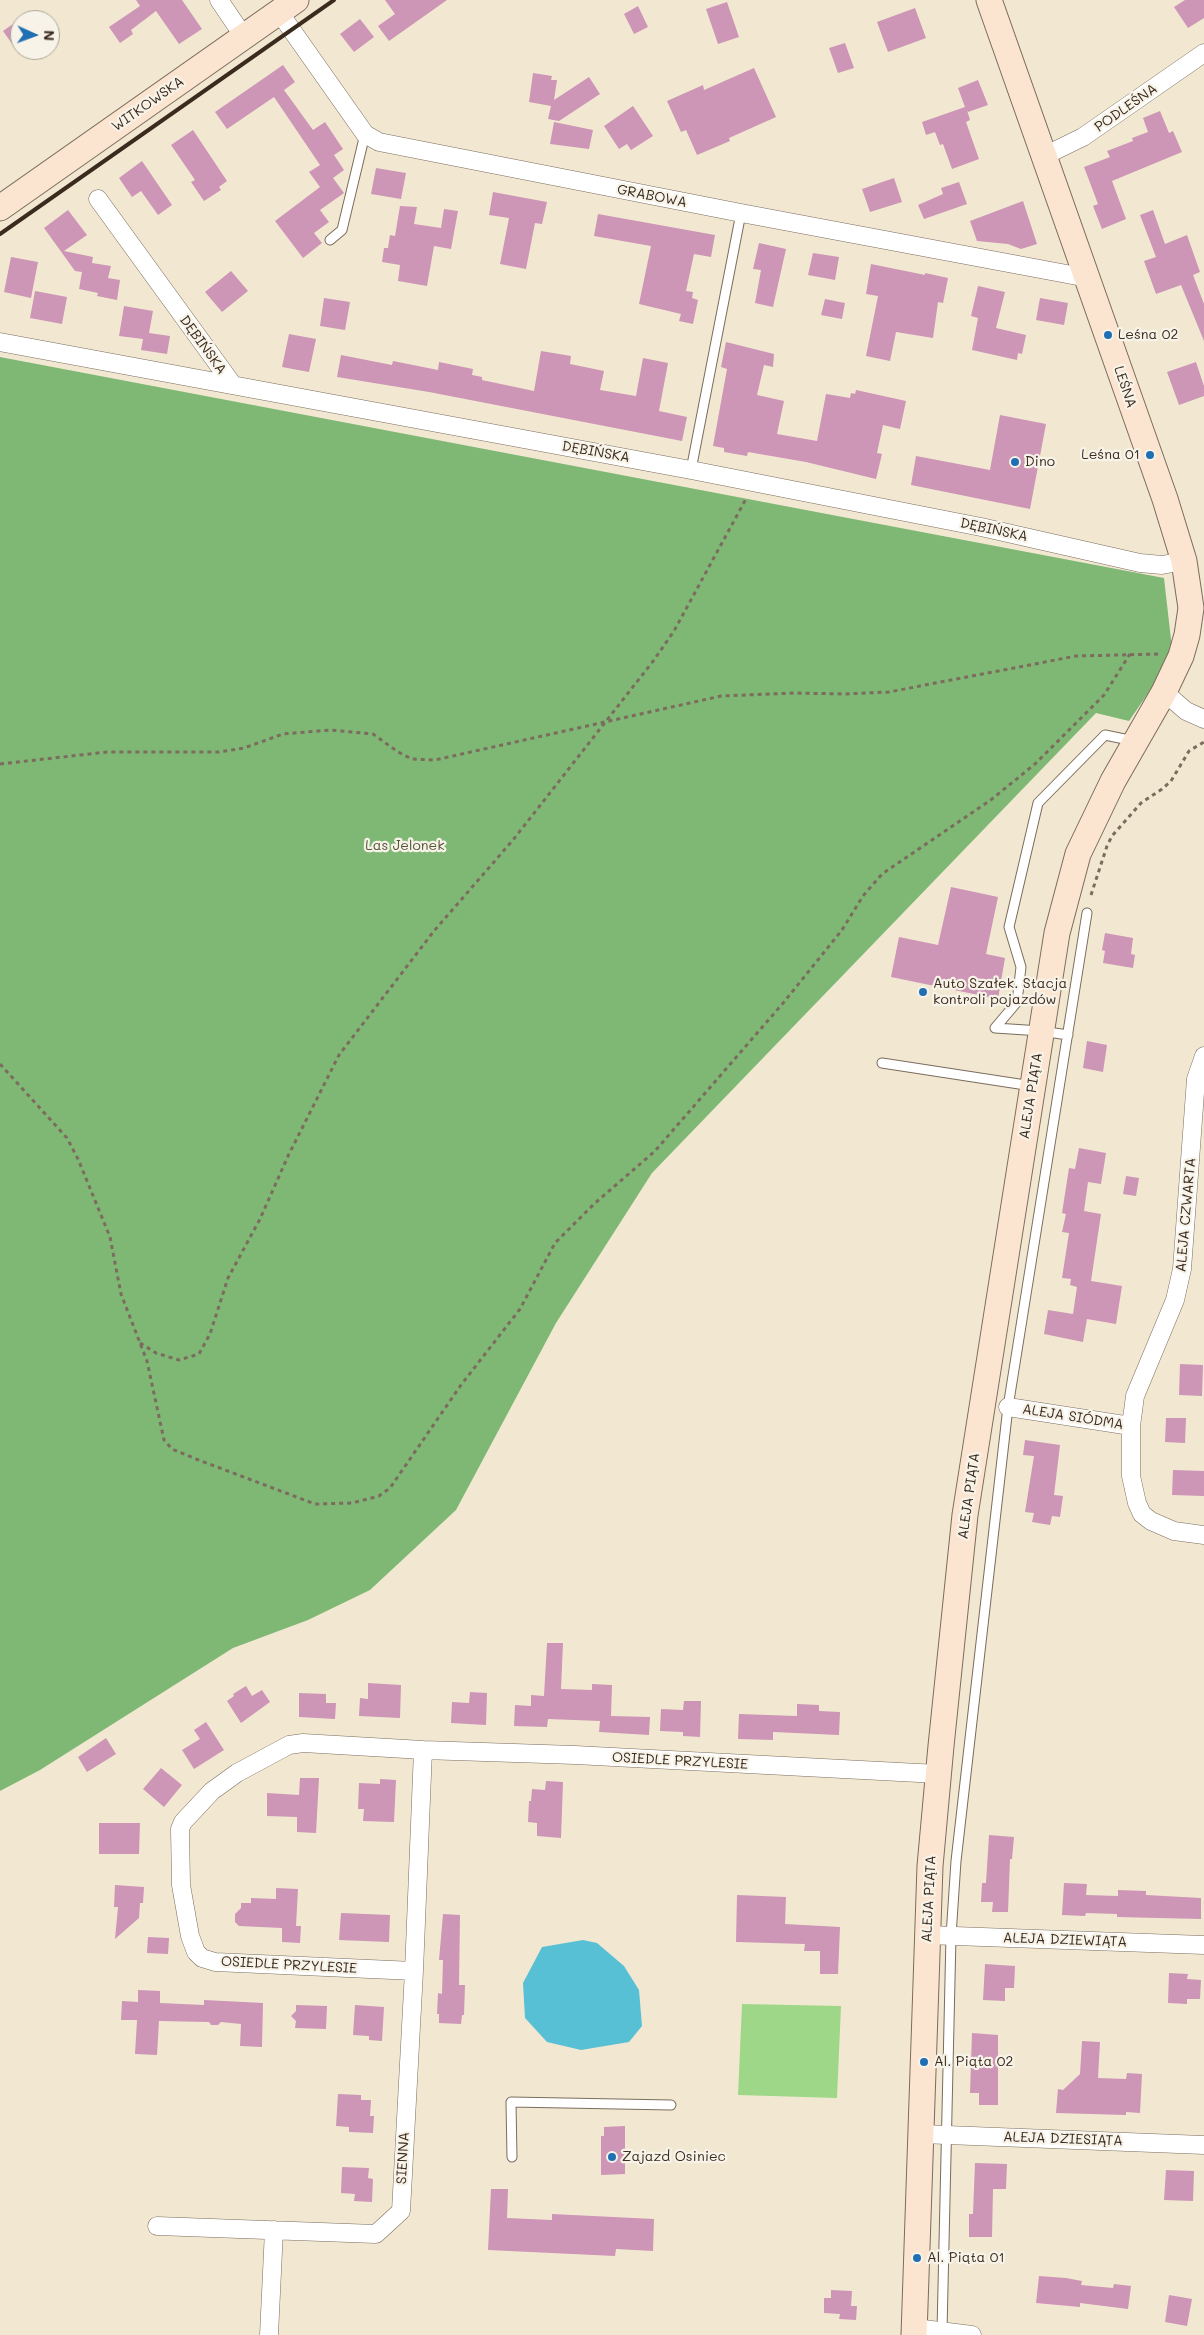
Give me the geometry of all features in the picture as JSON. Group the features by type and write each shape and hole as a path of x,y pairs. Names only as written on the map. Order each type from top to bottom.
{"street":[{"path":"219,0 244,37"},
{"name":"LEŚNA","path":"989,0 1088,278 1184,561 1191,608 1191,643 1164,692"},
{"path":"287,6 365,134"},
{"name":"WITKOWSKA","path":"0,208 287,6"},
{"name":"PODLEŚNA","path":"1044,156 1083,137 1204,54"},
{"name":"GRABOWA","path":"365,134 379,142 741,214 1088,278"},
{"name":"DĘBIŃSKA","path":"98,199 233,385 981,526 1140,563 1162,565 1184,561"},
{"path":"0,342 233,385"},
{"path":"1164,692 1186,711 1204,719"},
{"name":"ALEJA PIĄTA","path":"914,2331 922,2134 939,1935 930,1866 965,1515 1057,933 1078,854 1113,781 1164,692"},
{"name":"ALEJA CZWARTA","path":"1131,1426 1135,1396 1175,1300 1182,1269 1196,1080 1204,1056"},
{"name":"ALEJA SIÓDMA","path":"1008,1406 1131,1426 1131,1476 1137,1503 1142,1514 1151,1521 1174,1532 1204,1535"},
{"name":"OSIEDLE PRZYLESIE","path":"414,1971 215,1962 202,1958 196,1952 190,1936 181,1885 179,1840 183,1822 212,1791 237,1773 289,1745 303,1743 938,1774"},
{"path":"414,1971 423,1750"},
{"name":"ALEJA DZIEWIĄTA","path":"939,1935 1204,1945"},
{"name":"SIENNA","path":"157,2226 376,2234 401,2211 414,1971"},
{"name":"ALEJA DZIESIĄTA","path":"922,2134 1204,2145"},
{"path":"269,2335 274,2230"},
{"path":"914,2331 942,2331 972,2335"}],"lane":[{"path":"330,240 342,230 365,134"},
{"path":"691,470 741,214"},
{"path":"1068,1035 995,1028 1017,1002 1021,967 1009,927 1038,803 1105,735 1135,742"},
{"path":"942,2331 947,2135 939,1935 956,1861 1008,1406 1087,912"},
{"path":"882,1062 1033,1086"},
{"path":"512,2157 511,2102 671,2105"}],"path":[{"path":"139,1342 156,1353 179,1360 199,1354 210,1334 228,1278 260,1219 288,1156 340,1055 434,931 513,840 608,721 674,631 755,482"},
{"path":"0,764 107,752 219,752 244,748 284,734 330,730 373,734 398,752 412,758 435,760 721,696 889,692 1076,656 1130,654 1191,643"},
{"path":"0,1064 67,1138 78,1159 110,1237 121,1294 147,1361 164,1440 172,1449 314,1504 352,1503 379,1496 390,1488 461,1386 520,1309 555,1243 594,1204 655,1151 784,1002 842,930 863,896 882,874 992,799 1035,764 1104,695 1130,654"},
{"path":"1087,912 1091,895 1112,836 1141,803 1162,790 1171,781 1189,752 1204,742"}],"green space":[{"name":"Las Jelonek","path":"0,357 1164,578 1173,657 1129,721 1096,713 652,1173 556,1323 456,1510 370,1590 308,1620 233,1648 40,1770 0,1791"},
{"path":"742,2004 841,2006 837,2098 738,2095"}],"water":[{"path":"583,1940 597,1943 624,1966 639,1990 642,2026 629,2042 581,2050 547,2042 525,2018 523,1983 542,1947"}],"building":[{"path":"136,0 182,0 202,29 179,44 156,11 131,30 133,34 120,43 109,27 140,6"},
{"path":"385,0 447,0 389,41 378,26 395,14"},
{"path":"1185,0 1204,0 1204,18 1188,28 1174,7"},
{"path":"727,2 739,37 718,44 706,9"},
{"path":"638,6 648,27 634,34 624,14"},
{"path":"915,8 926,38 888,52 877,22"},
{"path":"360,19 374,37 354,52 340,34"},
{"path":"10,26 10,41 3,31"},
{"path":"845,43 854,68 838,73 829,48"},
{"path":"283,65 295,82 284,90 313,130 325,122 343,149 334,155 344,170 333,178 344,193 320,210 329,222 314,233 322,243 303,258 275,221 320,187 309,172 320,165 274,97 227,129 215,112"},
{"path":"754,68 776,117 729,138 730,141 697,155 686,130 681,132 667,101 703,85 704,90"},
{"path":"533,73 552,76 551,80 557,80 554,100 589,77 600,94 559,121 548,119 551,106 529,102"},
{"path":"978,80 988,105 968,112 967,110 970,120 966,122 979,159 952,169 943,144 940,145 935,132 926,135 922,122 965,107 958,88"},
{"path":"633,106 653,136 631,150 627,144 619,149 604,126"},
{"path":"1160,111 1169,133 1173,131 1182,152 1112,181 1126,219 1102,229 1093,206 1098,204 1084,167 1110,157 1107,151 1133,141 1132,138 1148,132 1143,118"},
{"path":"554,122 593,130 589,149 550,144"},
{"path":"193,130 227,181 219,187 221,190 204,201 191,182 195,180 171,145"},
{"path":"142,161 172,205 158,215 141,191 132,197 119,178"},
{"path":"376,168 406,173 401,199 371,194"},
{"path":"894,178 902,202 870,212 862,189"},
{"path":"959,182 967,204 924,219 918,205 943,194 941,188"},
{"path":"493,192 547,202 542,224 535,223 526,269 500,264 509,218 489,215"},
{"path":"1023,201 1037,244 1021,249 1008,244 977,241 970,221"},
{"path":"400,206 417,207 414,224 441,228 444,209 458,211 451,249 434,246 427,286 398,281 400,265 382,262 384,248 388,248 390,235 395,236"},
{"path":"68,210 87,235 64,251 93,257 92,263 111,266 108,278 120,280 117,300 97,296 98,293 79,289 82,272 75,271 44,228"},
{"path":"1153,210 1165,244 1187,235 1200,272 1193,275 1204,304 1204,341 1181,285 1156,294 1144,261 1156,257 1140,215"},
{"path":"598,214 715,235 711,257 694,254 686,291 693,292 692,298 698,300 693,324 679,321 681,314 639,304 651,246 594,236"},
{"path":"759,243 786,249 773,307 755,303 761,270 753,269"},
{"path":"813,253 839,257 835,280 808,275"},
{"path":"11,257 38,262 31,298 4,292"},
{"path":"871,264 948,278 943,303 938,302 933,338 896,332 890,361 866,356 878,296 866,294"},
{"path":"231,271 248,291 222,312 205,292"},
{"path":"978,286 1005,292 996,328 1026,335 1022,354 1018,353 1017,360 972,350 978,318 971,316"},
{"path":"35,291 67,297 62,324 30,318"},
{"path":"324,298 350,302 345,330 320,326"},
{"path":"1040,298 1068,303 1064,325 1036,320"},
{"path":"825,299 845,303 842,319 821,315"},
{"path":"124,306 153,311 149,333 170,336 167,354 141,350 143,339 119,336"},
{"path":"289,334 316,339 309,372 282,367"},
{"path":"726,342 774,354 773,367 764,365 757,395 784,401 777,434 817,441 826,394 850,398 851,393 855,394 856,390 906,401 900,429 883,425 877,453 882,454 876,479 806,462 748,452 747,456 724,452 724,448 713,446 727,369 721,367"},
{"path":"541,351 571,356 570,364 604,371 600,390 636,396 643,358 668,363 659,411 687,417 682,441 429,392 337,377 341,355 392,365 393,361 438,370 439,362 473,369 472,375 482,377 482,380 534,391"},
{"path":"1196,362 1204,386 1204,396 1179,405 1167,372"},
{"name":"Dino","path":"1000,415 1046,424 1030,509 911,485 916,456 990,470"},
{"path":"951,887 998,897 986,954 1005,958 998,999 891,977 899,937 938,945"},
{"path":"1105,933 1133,938 1131,954 1135,955 1133,968 1103,963 1105,951 1102,950"},
{"path":"1087,1041 1107,1045 1103,1072 1083,1068"},
{"path":"1079,1148 1106,1153 1101,1184 1088,1182 1084,1211 1101,1214 1091,1281 1122,1286 1116,1324 1087,1319 1083,1342 1044,1334 1048,1310 1073,1314 1077,1287 1070,1285 1071,1279 1062,1278 1069,1233 1062,1232 1066,1214 1062,1213 1069,1168 1075,1169"},
{"path":"1126,1176 1139,1178 1136,1196 1123,1194"},
{"path":"1180,1364 1203,1365 1202,1396 1179,1395"},
{"path":"1166,1418 1186,1418 1185,1443 1165,1442"},
{"path":"1025,1440 1060,1445 1054,1495 1063,1496 1060,1517 1052,1516 1050,1525 1032,1522 1034,1513 1025,1512 1034,1456 1023,1455"},
{"path":"1173,1470 1204,1471 1204,1496 1172,1495"},
{"path":"547,1643 563,1643 561,1689 592,1690 592,1684 612,1685 611,1716 650,1717 649,1735 599,1732 600,1721 548,1719 547,1727 514,1726 515,1705 531,1706 531,1695 544,1696"},
{"path":"368,1683 401,1685 400,1718 359,1716 360,1698 368,1699"},
{"path":"246,1686 252,1696 262,1690 270,1702 241,1723 227,1701 234,1696 233,1694"},
{"path":"470,1692 487,1693 486,1725 451,1723 452,1702 469,1703"},
{"path":"299,1693 326,1694 326,1703 336,1703 335,1719 299,1717"},
{"path":"684,1701 701,1701 700,1737 683,1736 683,1732 660,1731 661,1709 683,1710"},
{"path":"797,1704 819,1705 819,1711 840,1712 839,1735 773,1732 773,1740 738,1739 739,1714 797,1716"},
{"path":"206,1722 224,1750 194,1769 182,1750 200,1739 194,1730"},
{"path":"106,1738 116,1754 87,1772 78,1757"},
{"path":"161,1768 182,1785 164,1807 143,1789"},
{"path":"300,1778 319,1778 316,1833 297,1832 297,1817 267,1816 267,1793 299,1795"},
{"path":"380,1779 396,1780 394,1822 363,1821 364,1809 358,1809 359,1783 380,1784"},
{"path":"546,1781 563,1782 561,1838 537,1836 537,1823 528,1822 529,1801 531,1801 532,1789 545,1790"},
{"path":"99,1823 140,1823 139,1854 99,1854"},
{"path":"989,1835 1014,1837 1012,1859 1010,1859 1008,1912 992,1912 993,1902 981,1902 982,1883 986,1883"},
{"path":"1064,1883 1087,1884 1086,1895 1118,1896 1118,1890 1146,1891 1146,1895 1201,1898 1201,1919 1117,1917 1117,1914 1086,1913 1085,1916 1062,1915"},
{"path":"115,1885 144,1887 143,1903 140,1903 139,1918 115,1939 118,1907 114,1907"},
{"path":"276,1888 298,1889 296,1926 301,1926 300,1943 282,1942 282,1928 239,1926 235,1922 235,1914 241,1908 241,1903 251,1903 251,1898 276,1899"},
{"path":"737,1895 786,1897 785,1924 840,1927 838,1974 820,1974 820,1951 804,1951 805,1944 736,1942"},
{"path":"341,1913 390,1915 389,1942 339,1940"},
{"path":"443,1914 460,1915 459,1985 465,1985 464,2015 462,2015 461,2024 439,2023 439,2014 437,2014 438,1993 442,1994 443,1960 439,1960"},
{"path":"148,1937 169,1938 168,1954 147,1953"},
{"path":"985,1964 1015,1966 1014,1988 1005,1988 1005,2001 983,2000"},
{"path":"1169,1973 1188,1974 1187,1979 1201,1980 1200,1999 1187,1999 1187,2004 1168,2003"},
{"path":"138,1990 160,1991 160,2003 204,2005 204,2000 263,2003 262,2047 240,2046 241,2024 221,2022 218,2025 211,2025 209,2022 159,2021 157,2055 135,2054 137,2020 121,2020 122,2001 138,2002"},
{"path":"296,2005 327,2006 326,2029 295,2028 296,2021 291,2016 296,2011"},
{"path":"355,2005 384,2007 382,2041 369,2040 369,2036 353,2035"},
{"path":"972,2033 998,2035 998,2105 979,2105 979,2093 970,2093"},
{"path":"1082,2041 1100,2042 1098,2078 1126,2079 1127,2073 1142,2074 1140,2113 1126,2112 1126,2115 1056,2113 1058,2089 1063,2090 1080,2074"},
{"path":"338,2094 361,2095 361,2100 371,2100 370,2116 374,2116 373,2133 349,2132 349,2127 336,2126"},
{"path":"625,2126 625,2174 601,2175 601,2136 604,2136 604,2127"},
{"path":"975,2163 1007,2164 1006,2189 993,2189 992,2237 969,2237 969,2214 973,2214"},
{"path":"342,2167 369,2168 368,2178 373,2179 372,2202 354,2201 355,2194 341,2193"},
{"path":"1166,2170 1194,2171 1193,2201 1164,2200"},
{"path":"491,2189 508,2189 507,2218 552,2220 552,2214 654,2219 653,2251 616,2249 615,2256 488,2250"},
{"path":"1039,2276 1082,2281 1081,2285 1113,2288 1114,2284 1131,2286 1128,2309 1080,2303 1080,2307 1036,2303"},
{"path":"831,2290 852,2291 851,2306 857,2306 856,2320 839,2319 840,2314 824,2313 824,2298 831,2298"},
{"path":"1169,2295 1192,2299 1187,2326 1165,2322"}],"railway":[{"path":"0,234 334,0"}],"place":[{"name":"Leśna 02","path":"1108,335"},
{"name":"Leśna 01","path":"1150,455"},
{"name":"Dino","path":"1015,462"},
{"name":"Auto Szałek. Stacja kontroli pojazdów","path":"923,992"},
{"name":"Al. Piąta 02","path":"924,2062"},
{"name":"Zajazd Osiniec","path":"612,2157"},
{"name":"Al. Piąta 01","path":"917,2258"}]}
